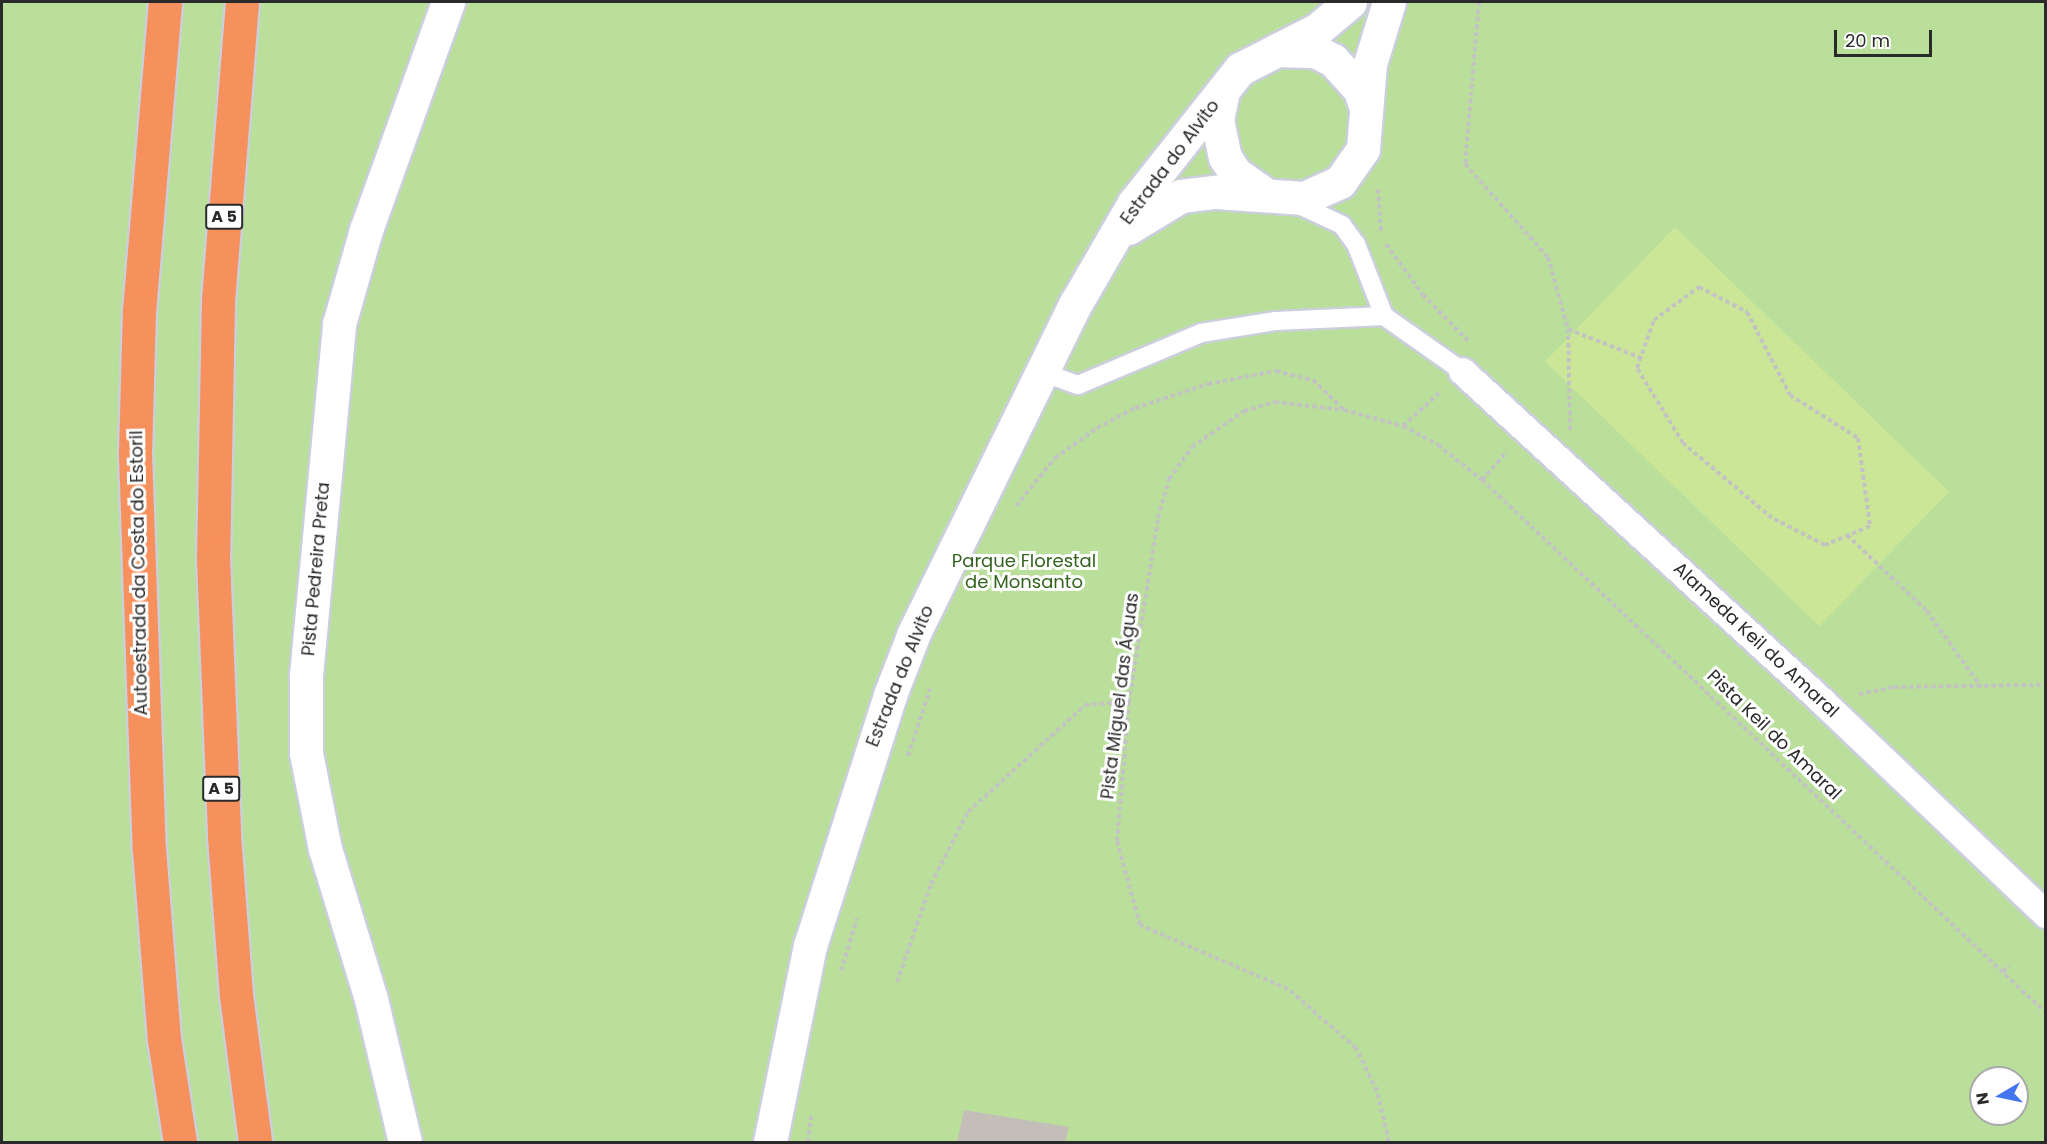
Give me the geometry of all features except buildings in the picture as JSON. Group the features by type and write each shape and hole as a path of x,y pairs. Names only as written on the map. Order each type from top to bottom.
{"highway":[{"name":"Autoestrada da Costa do Estoril","path":"165,2 139,310 135,454 149,861 164,1039 180,1143"},
{"name":"A 5","path":"242,2 217,312 213,558 225,860 255,1143"}],"street":[{"name":"Pista Pedreira Preta","path":"405,1143 371,999 325,849 306,753 306,675 339,324 366,230 448,2"},
{"name":"Estrada do Alvito","path":"770,1143 810,946 890,695 914,633 1042,372 1134,203 1228,84 1256,57 1318,29 1350,2"},
{"name":"Estrada do Alvito","path":"1112,240 1181,196 1275,196 1323,193 1354,167 1368,129 1366,109 1370,64 1389,2"},
{"name":"Estrada do Alvito","path":"1275,50 1315,51 1333,60 1354,81 1366,109"},
{"name":"Estrada do Alvito","path":"1228,84 1220,101 1218,139 1235,173 1275,196"},
{"name":"Alameda Keil do Amaral","path":"1462,371 1823,702 2046,914"}],"lane":[{"path":"1275,196 1341,225 1356,244 1384,316 1462,371"},
{"path":"1042,372 1078,385 1201,333 1276,321 1384,316"}],"path":[{"path":"1479,2 1465,164 1548,257 1568,329 1571,469"},
{"path":"1379,180 1376,213 1394,259 1472,346"},
{"path":"1699,287 1747,312 1790,395 1858,438 1870,526 1825,545 1773,519 1683,443 1637,368 1641,358 1654,320 1699,287"},
{"path":"1568,329 1641,358"},
{"path":"1011,514 1055,458 1097,428 1135,408 1208,384 1276,371 1313,380 1344,410"},
{"name":"Pista Miguel das Águas","path":"1389,1143 1377,1091 1356,1048 1334,1026 1288,989 1140,924 1117,841 1130,702 1158,518 1169,479 1192,447 1244,411 1275,402 1344,410 1403,426 1438,445 1482,480"},
{"path":"1482,480 1526,429"},
{"name":"Pista Keil do Amaral","path":"1482,480 2046,1013"},
{"path":"1847,535 1927,611 1981,687"},
{"path":"906,761 933,682"},
{"path":"1823,702 1894,687 2046,685"},
{"path":"897,982 931,884 968,812 1085,705 1130,702"},
{"path":"840,978 859,909"},
{"path":"2003,972 2009,965"},
{"path":"808,1143 812,1112"}],"green space":[{"name":"Parque Florestal de Monsanto","path":"2,2 2045,2 2045,1142 2,1142"},
{"path":"1675,227 1949,492 1819,626 1545,362"}]}
